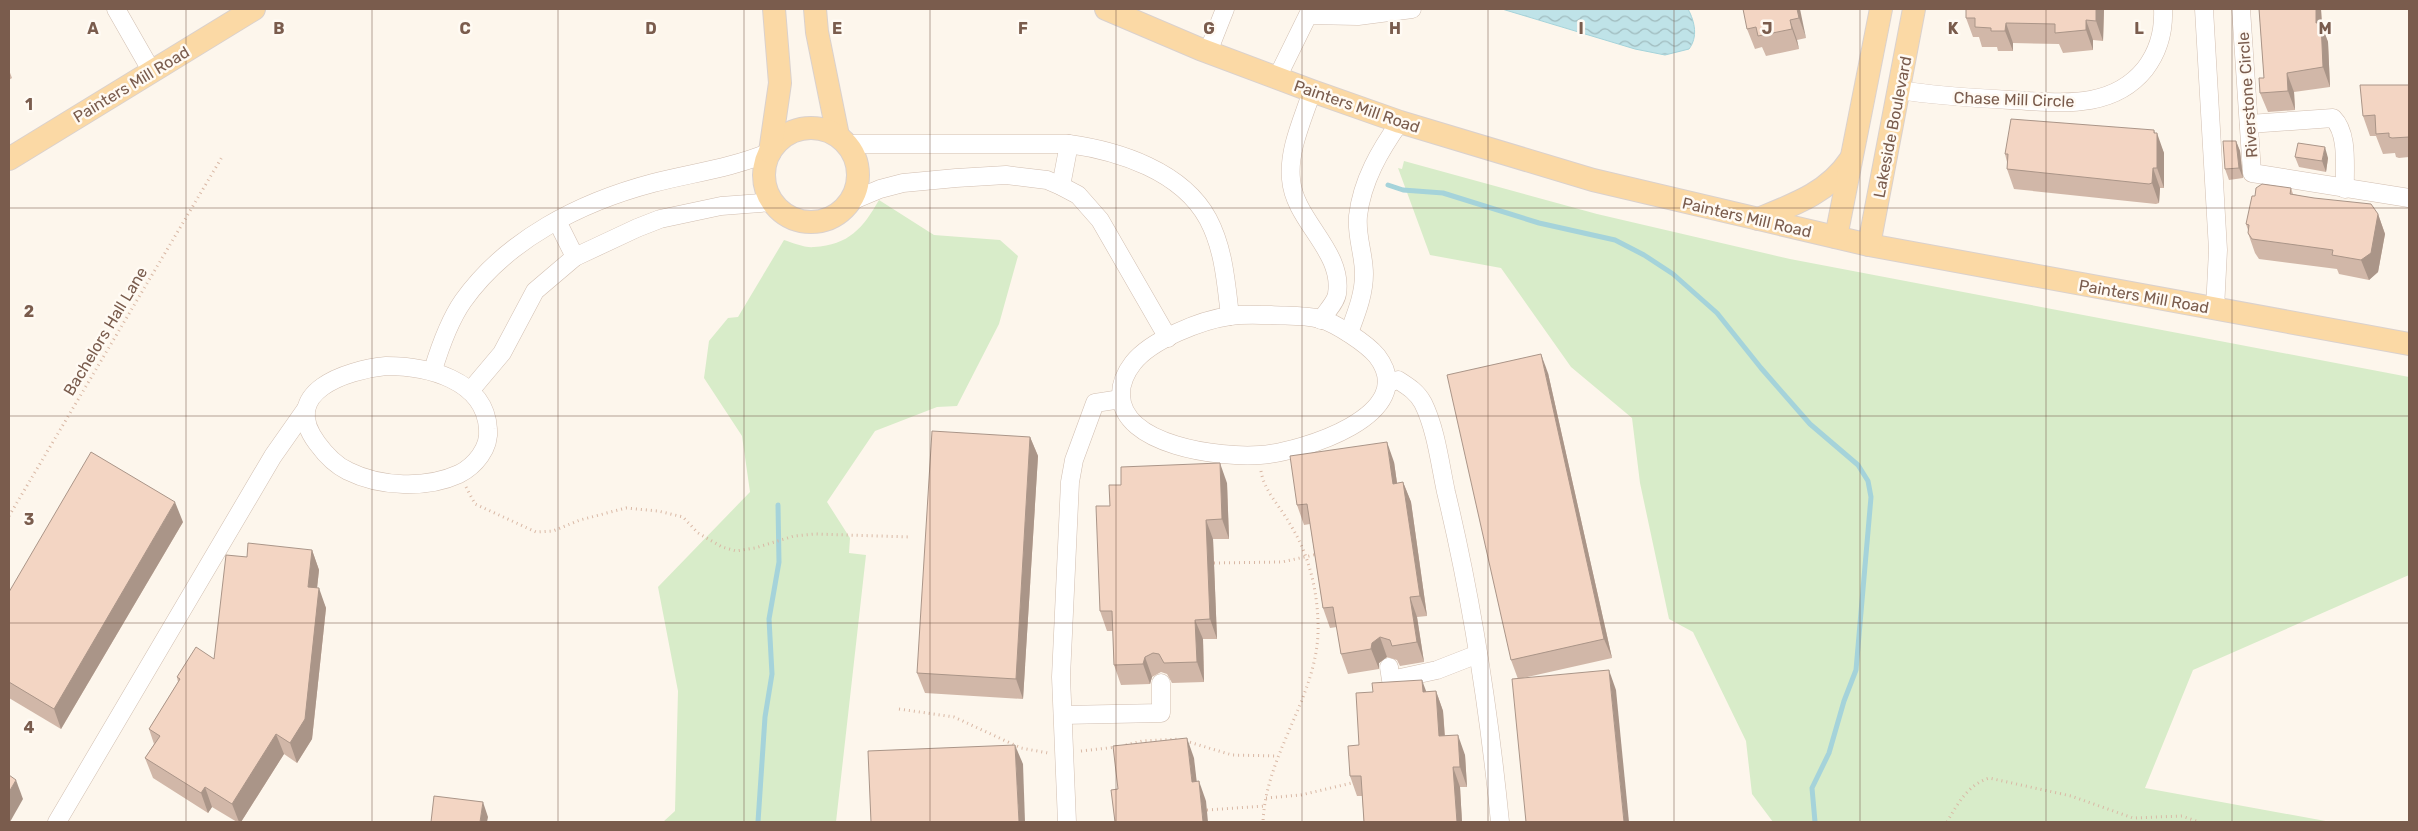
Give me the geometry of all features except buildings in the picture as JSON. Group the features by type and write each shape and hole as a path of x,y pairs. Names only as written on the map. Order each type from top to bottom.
{"main road":[{"name":"Painters Mill Road","path":"9,159 254,9"},
{"path":"774,9 780,83 770,152 764,176 768,193 779,209 794,218 811,222 836,215 850,202 858,182 856,162 842,140 817,32 815,9"},
{"name":"Painters Mill Road","path":"1106,9 1208,52 1400,122 1593,180 1869,245 2409,344"},
{"name":"Lakeside Boulevard","path":"1836,237 1881,9"},
{"name":"Lakeside Boulevard","path":"1869,245 1914,9"},
{"path":"770,152 778,141 796,130 818,128 842,140"},
{"path":"1758,219 1811,197 1840,175 1852,157"}],"street":[{"path":"116,9 152,72"},
{"path":"1208,52 1225,9"},
{"path":"1277,78 1308,12 1358,16 1412,9"},
{"name":"Chase Mill Circle","path":"1900,90 1950,97 2072,102 2095,100 2118,93 2136,79 2152,60 2161,37 2162,9"},
{"path":"2204,9 2218,250 2215,309"},
{"name":"Riverstone Circle","path":"2242,9 2252,173 2409,198"},
{"path":"1312,91 1290,158 1291,181 1295,198 1330,259 1336,275 1337,296 1321,320"},
{"path":"2249,124 2333,118 2338,124 2342,136 2345,189"},
{"path":"1349,333 1359,306 1364,273 1358,234 1362,194 1380,151 1400,122"},
{"path":"842,140 1068,144 1100,148 1126,156 1172,180 1192,198 1208,218 1223,262 1230,316"},
{"path":"1061,186 1068,144"},
{"path":"433,370 448,329 463,301 492,267 523,240 557,221 612,196 636,188 748,161 770,152"},
{"path":"850,202 902,183 956,178 1006,175 1039,179 1061,186 1078,195 1100,220 1168,338"},
{"path":"470,391 502,353 535,291 575,257 660,219 721,206 773,202"},
{"path":"557,221 575,257"},
{"path":"1336,275 1364,273"},
{"path":"1272,315 1321,320 1349,333 1372,350 1382,363 1388,383 1383,401 1368,416 1328,438 1302,447 1260,455 1198,451 1152,435 1134,425 1124,412 1121,388 1131,366 1150,348 1168,338 1195,326 1230,316 1272,315"},
{"path":"57,822 273,456 306,408 310,398 322,387 351,372 386,366 407,366 433,370 470,391 481,403 487,418 489,431 486,445 479,458 459,474 436,482 402,484 387,482 347,471 331,460 310,434 306,408"},
{"path":"1388,383 1398,380 1408,386 1416,393 1424,405 1455,530 1478,654 1490,722 1500,822"},
{"path":"1067,822 1061,677 1070,482 1074,460 1095,403 1121,399"},
{"path":"1389,668 1391,680 1437,670 1478,654"},
{"path":"1063,714 1161,713 1161,683"}],"path":[{"name":"Bachelors Hall Lane","path":"9,516 222,158"},
{"path":"1260,455 1262,480 1293,528 1306,557 1316,599 1318,641 1310,682 1277,756 1266,798 1263,822"},
{"path":"459,474 475,504 536,532 553,531 580,520 626,508 658,510 683,517 698,533 722,547 736,551 755,548 794,536 815,534 911,537"},
{"path":"1214,563 1282,562 1319,554"},
{"path":"899,709 954,718 1033,751 1103,750 1142,741 1179,739 1232,755 1277,756"},
{"path":"1947,822 1964,795 1981,781 1989,778 2035,790 2071,796 2133,818 2182,816 2199,822"},
{"path":"1266,798 1301,795 1356,782"},
{"path":"1207,810 1265,806"}],"green space":[{"path":"1404,161 1597,214 1790,259 2409,377 2409,575 2193,670 2145,788 2331,822 1773,822 1752,794 1746,741 1693,632 1669,619 1640,483 1632,418 1571,367 1501,268 1430,255 1398,168 1402,169"},
{"path":"879,200 934,235 1000,240 1018,256 999,324 957,406 937,407 875,431 827,502 850,538 849,553 866,555 836,822 663,822 675,811 678,691 658,587 750,492 742,436 704,378 709,341 728,318 738,317 784,240 810,247 837,243 846,239 861,227"}],"water":[{"path":"1502,9 1688,9 1694,24 1694,40 1689,49 1665,55 1635,49"}],"waterway":[{"path":"1388,185 1403,190 1443,193 1539,223 1615,240 1644,255 1673,274 1717,313 1761,368 1810,424 1858,465 1868,481 1871,497 1856,670 1844,701 1829,753 1812,788 1815,822"},
{"path":"758,822 765,717 772,674 769,619 779,562 778,505"}]}
